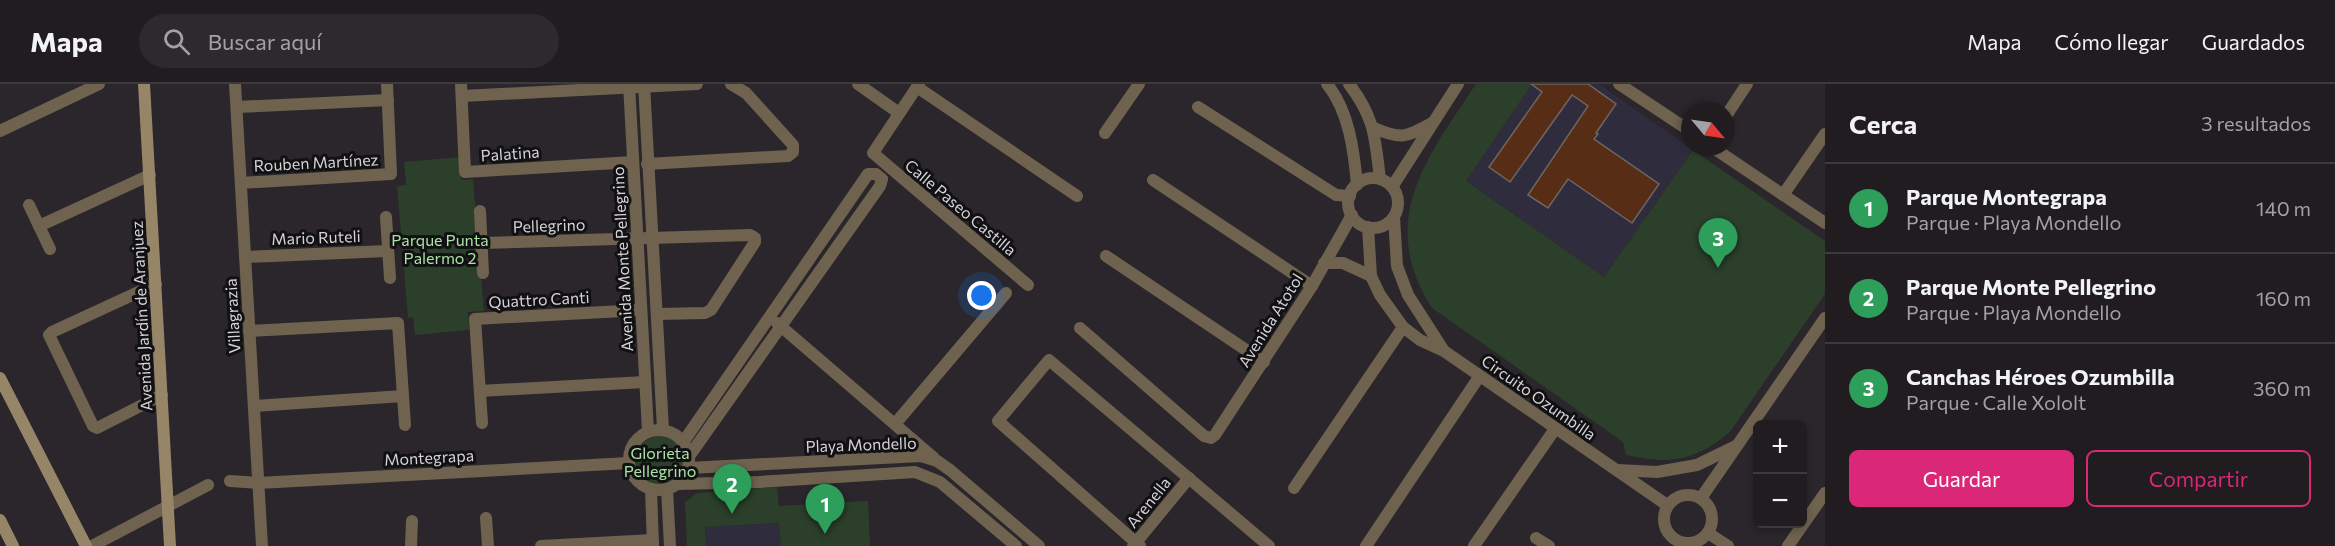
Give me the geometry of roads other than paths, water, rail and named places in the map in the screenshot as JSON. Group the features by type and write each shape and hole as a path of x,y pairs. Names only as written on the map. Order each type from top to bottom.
{"street":[{"path":"0,131 99,84"},
{"name":"Avenida Jardín de Aranjuez","path":"144,84 170,546"},
{"name":"Villagrazia","path":"235,84 262,546"},
{"name":"Rouben Martínez","path":"241,183 391,174 387,84"},
{"name":"Palatina","path":"633,162 465,172 461,90 697,84"},
{"path":"647,164 788,156 793,152 793,145 746,93 731,84"},
{"path":"858,84 899,113 918,86 1077,196"},
{"path":"1105,133 1139,84"},
{"path":"1327,84 1345,119 1353,150 1357,185"},
{"path":"1349,84 1358,96 1374,128 1380,179"},
{"path":"1392,187 1458,84"},
{"path":"1619,84 1637,89 1681,125"},
{"path":"1735,103 1748,84"},
{"name":"Avenida Monte Pellegrino","path":"629,86 648,431"},
{"name":"Avenida Monte Pellegrino","path":"644,86 663,429"},
{"path":"237,107 388,100"},
{"path":"1198,106 1336,195 1350,196"},
{"name":"Calle Paseo Castilla","path":"899,113 873,153 1028,285"},
{"path":"1374,128 1397,137 1410,135 1433,122"},
{"path":"1783,195 1825,134"},
{"path":"1725,156 1825,223"},
{"path":"684,441 868,174 876,174 882,179 880,186 690,455"},
{"path":"39,226 150,176"},
{"path":"1367,178 1380,179 1392,187 1398,196 1398,207 1394,217 1382,226 1368,227 1358,223 1352,215 1348,206 1350,196 1357,185 1367,178"},
{"path":"1153,180 1312,286"},
{"path":"28,205 50,249"},
{"path":"480,211 483,273"},
{"name":"Avenida Atotol","path":"1080,328 1204,436 1211,438 1264,362 1312,286 1352,215"},
{"path":"387,217 390,278"},
{"name":"Circuito Ozumbilla","path":"1394,217 1397,266 1408,295 1444,351"},
{"name":"Circuito Ozumbilla","path":"1368,227 1371,276 1380,295 1403,327 1420,340 1444,351 1667,505"},
{"name":"Pellegrino","path":"481,243 750,235 755,238 755,242 711,310 705,313 658,314"},
{"name":"Mario Ruteli","path":"245,257 388,251"},
{"path":"1106,256 1264,362"},
{"path":"1324,263 1343,263 1371,276"},
{"path":"156,284 49,335 93,426 97,428 162,395"},
{"path":"895,424 1006,293"},
{"name":"Quattro Canti","path":"482,423 475,319 641,310"},
{"path":"768,317 782,326 937,461"},
{"path":"1701,498 1825,318"},
{"path":"249,331 398,323 405,425"},
{"path":"1294,488 1403,327"},
{"path":"1137,545 998,421 1049,360 1269,546"},
{"path":"1366,546 1479,377"},
{"path":"0,378 86,546"},
{"path":"480,391 645,382"},
{"path":"254,406 403,396"},
{"path":"670,546 673,486 689,468 690,455 684,441 674,433 663,429 648,431 637,439 630,450 629,463 636,480 651,489 673,486"},
{"path":"1474,546 1555,429"},
{"path":"1615,470 1657,472 1697,465 1737,446"},
{"name":"Playa Mondello","path":"689,468 921,456 937,461 1040,546"},
{"path":"828,461 829,477"},
{"name":"Montegrapa","path":"230,481 258,483 629,463"},
{"name":"Playa Mondello","path":"673,486 915,472 940,482 1016,546"},
{"name":"Arenella","path":"1137,545 1189,478"},
{"path":"92,546 208,485"},
{"path":"541,546 653,543 651,489"},
{"path":"1788,546 1825,493"},
{"path":"1689,494 1701,498 1710,508 1712,520 1708,532 1698,541 1672,543 1665,530 1663,517 1667,505 1683,495 1689,494"},
{"path":"486,518 488,546"},
{"path":"0,520 3,533 14,546"},
{"path":"411,546 412,521"},
{"path":"1708,532 1728,546"},
{"path":"1536,538 1549,546"}],"place":[{"name":"Canchas Héroes Ozumbilla","path":"1718,268"},
{"name":"Parque Monte Pellegrino","path":"732,514"},
{"name":"Parque Montegrapa","path":"825,534"}],"park label":[{"name":"Parque Punta Palermo 2","path":"440,248"},
{"name":"Glorieta Pellegrino","path":"660,461"}]}
